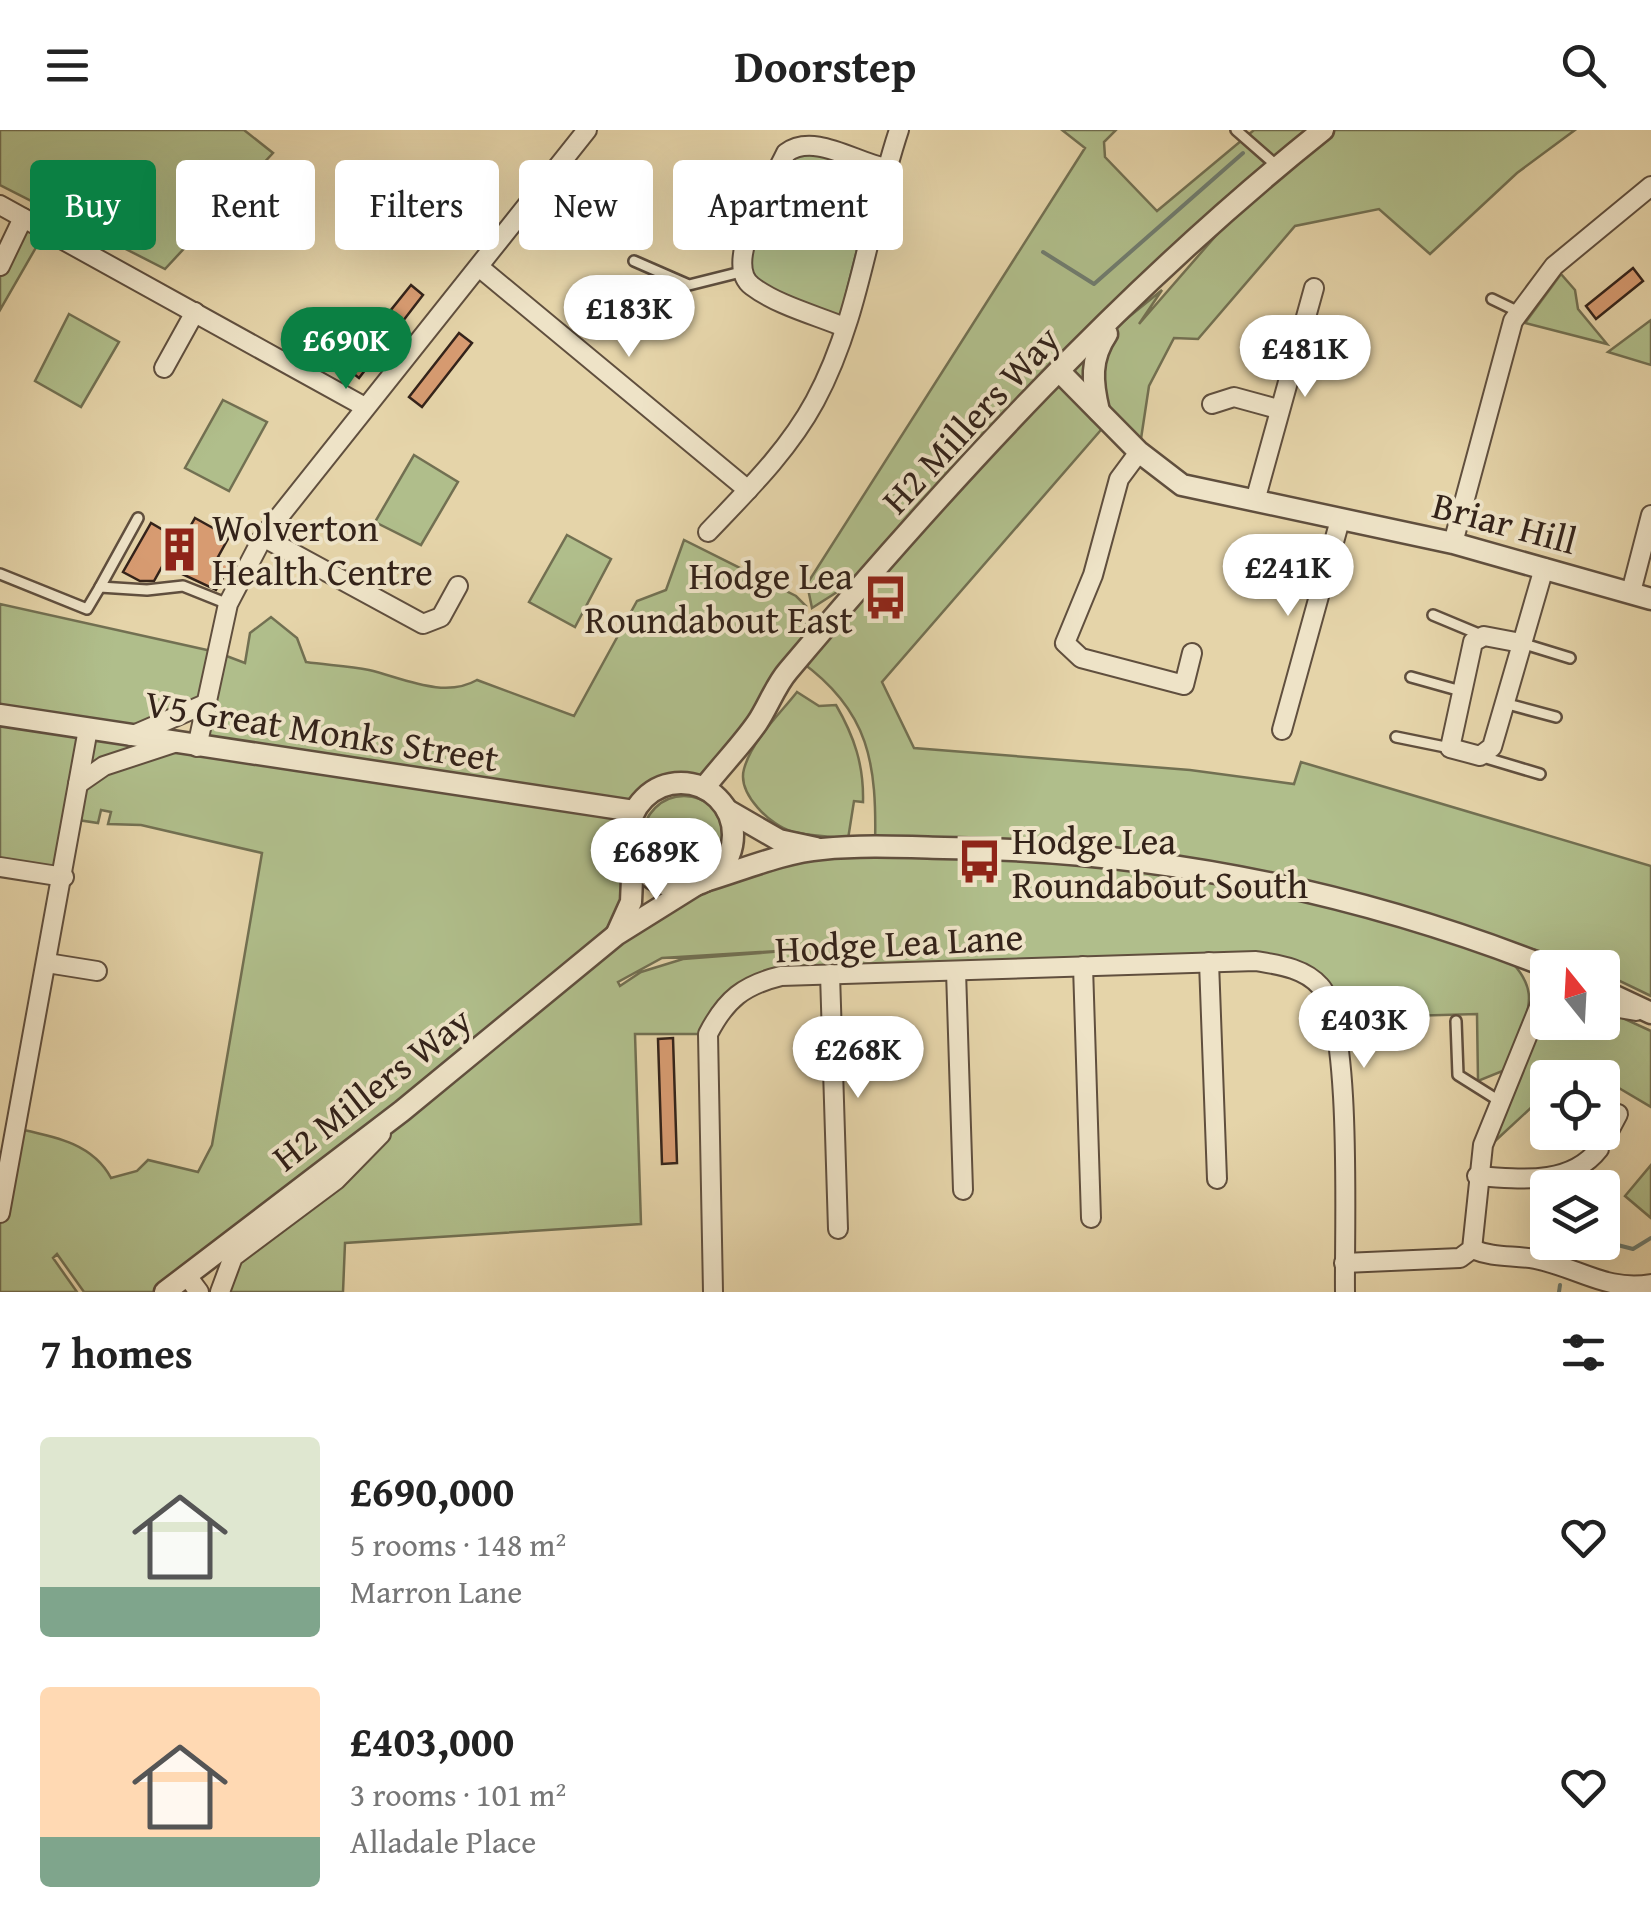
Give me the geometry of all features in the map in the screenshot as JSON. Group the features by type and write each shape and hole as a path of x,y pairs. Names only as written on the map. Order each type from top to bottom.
{"street":[{"path":"197,746 228,604 263,537 587,130"},
{"path":"889,160 899,130"},
{"name":"H2 Millers Way","path":"704,788 757,723 784,674 914,527 1060,372 1277,166 1322,130"},
{"path":"783,160 794,147 817,145 862,160"},
{"path":"1453,543 1518,312 1554,266 1651,186"},
{"path":"0,205 365,406"},
{"path":"0,266 24,218"},
{"path":"741,250 741,272 753,287 844,327"},
{"path":"708,532 782,452 814,402 844,327 864,250"},
{"path":"479,266 748,490"},
{"path":"1255,501 1314,288"},
{"path":"1100,415 1092,376 1096,350 1126,308"},
{"path":"164,368 196,312"},
{"name":"Briar Hill","path":"1060,372 1139,452 1182,485 1453,543 1641,596"},
{"path":"1212,404 1234,398 1278,409"},
{"path":"1139,452 1119,479 1093,575 1065,643 1081,658 1184,685 1192,654"},
{"path":"1641,596 1651,515"},
{"path":"1282,730 1340,520"},
{"path":"263,537 424,624 442,617 458,586"},
{"path":"1521,643 1484,636 1473,642 1450,748 1480,756 1492,747 1544,568"},
{"path":"131,736 205,704"},
{"name":"V5 Great Monks Street","path":"0,716 634,811"},
{"path":"0,1212 7,1124 48,964 88,729"},
{"path":"78,784 114,762 174,744"},
{"path":"616,935 631,902 633,855 629,830 634,811 662,786 682,783 704,788 727,810 779,840 818,849"},
{"path":"701,883 723,866 732,844 727,810"},
{"path":"633,855 645,873 664,884 701,883 818,849 845,847 1085,854 1288,884 1387,910 1530,960"},
{"path":"0,867 64,876"},
{"name":"H2 Millers Way","path":"165,1292 193,1284 616,935 701,883"},
{"name":"Hodge Lea Lane","path":"712,1292 708,1034 730,999 757,982 830,974 1256,961 1292,967 1321,986 1340,1036 1345,1292"},
{"path":"1209,962 1217,1179"},
{"path":"48,964 97,971"},
{"path":"1083,966 1091,1218"},
{"path":"956,971 963,1190"},
{"path":"830,974 838,1229"},
{"path":"1620,998 1651,1013"},
{"path":"1620,1008 1651,1013"},
{"path":"1472,1250 1483,1145 1530,1040"},
{"path":"220,1292 222,1277 233,1258 336,1180 402,1111"},
{"path":"1580,1170 1595,1150"},
{"path":"1477,1176 1530,1178"},
{"path":"1344,1263 1460,1258 1472,1250"},
{"path":"1472,1250 1492,1258 1539,1260 1599,1287 1639,1287"}],"lane":[{"path":"1236,130 1277,166"},
{"path":"634,260 689,285 741,272"},
{"path":"1492,299 1518,312"},
{"path":"0,574 87,609 138,518"},
{"path":"100,586 147,590 183,586 228,604"},
{"path":"1432,615 1484,636"},
{"path":"1521,643 1570,658"},
{"path":"1411,676 1462,691"},
{"path":"1504,703 1556,717"},
{"path":"1396,736 1450,748"},
{"path":"1480,756 1540,774"},
{"path":"1456,1021 1458,1075 1501,1102"}],"green space":[{"path":"0,130 244,130 273,153 266,160 176,160 176,250 183,250 165,269 128,250 156,250 156,160 30,160 30,200 0,185"},
{"path":"1062,130 1116,130 1104,142 1105,157 1157,211 1254,130 1575,130 1517,173 1430,254 1379,209 1295,226 1198,339 1174,338 1149,386 1139,452 1107,423 882,682 914,748 1190,770 1294,784 1301,762 1651,866 1651,996 1620,981 1620,950 1532,949 1528,958 1494,946 1523,976 1529,1003 1505,1070 1478,1081 1477,1014 1335,1018 1321,986 1292,967 757,982 708,1034 635,1034 641,1224 345,1243 343,1292 220,1292 222,1277 274,1228 188,1276 199,1292 84,1292 57,1254 53,1258 77,1292 0,1292 0,1213 14,1128 82,1148 111,1178 137,1171 148,1160 198,1172 212,1145 262,853 141,825 108,824 111,812 101,810 98,823 71,819 64,877 0,867 0,604 216,652 245,663 250,633 271,617 297,638 306,662 369,670 437,687 451,688 477,680 574,716 637,601 666,590 684,540 796,596 806,606 800,613 793,612 821,634 861,586 845,587 812,608 807,584 1085,148","holes":["1266,178 1139,324 1162,290 1072,363","800,661 842,699 864,742 874,790 875,847 730,870 711,889 621,924 633,855 629,830 634,811 662,786 682,783 704,788","205,704 197,746 133,736","810,949 683,959 641,972 620,986 618,982 662,958"]},
{"path":"815,151 835,160 793,160 798,154"},
{"path":"23,218 30,222 30,250 34,250 0,310 0,265"},
{"path":"751,250 857,250 840,318 752,280 747,263"},
{"path":"1561,274 1575,290 1578,309 1607,344 1525,323"},
{"path":"69,314 119,342 81,407 35,381"},
{"path":"1651,320 1651,365 1608,352"},
{"path":"223,400 267,422 229,491 185,468"},
{"path":"414,455 458,482 421,545 375,522"},
{"path":"567,535 611,559 575,627 529,602"},
{"path":"797,692 819,706 836,705 853,740 860,763 863,802 854,801 848,839 784,829 758,808 746,789 744,769 753,748"},
{"path":"684,796 700,799 713,808 722,821 722,853 713,866 700,875 684,878 668,875 655,866 646,853 643,837 646,821 655,808 668,799"},
{"path":"1620,1017 1651,1031 1651,1107 1620,1089 1620,1060 1530,1060 1530,1109 1494,1142 1535,1040 1620,1040"},
{"path":"1651,1165 1651,1218 1625,1196"}],"building":[{"path":"1633,268 1643,281 1596,319 1586,306"},
{"path":"411,285 423,295 359,378 340,363 353,346 359,350 377,327 372,323 380,312 386,316"},
{"path":"459,333 472,343 422,407 409,397"},
{"name":"Wolverton Health Centre","path":"195,518 229,537 218,557 231,564 216,590 163,565 154,581 140,581 123,572 151,523 182,541"},
{"path":"673,1038 677,1163 662,1164 658,1039"}],"waterway":[{"path":"1043,252 1094,284 1243,153"},
{"path":"1620,1246 1633,1249 1651,1238"},
{"path":"1559,1292 1560,1285"}],"place":[{"name":"Wolverton Health Centre","path":"179,549"},
{"name":"Hodge Lea Roundabout East","path":"886,597"},
{"name":"Hodge Lea Roundabout South","path":"979,862"}]}
